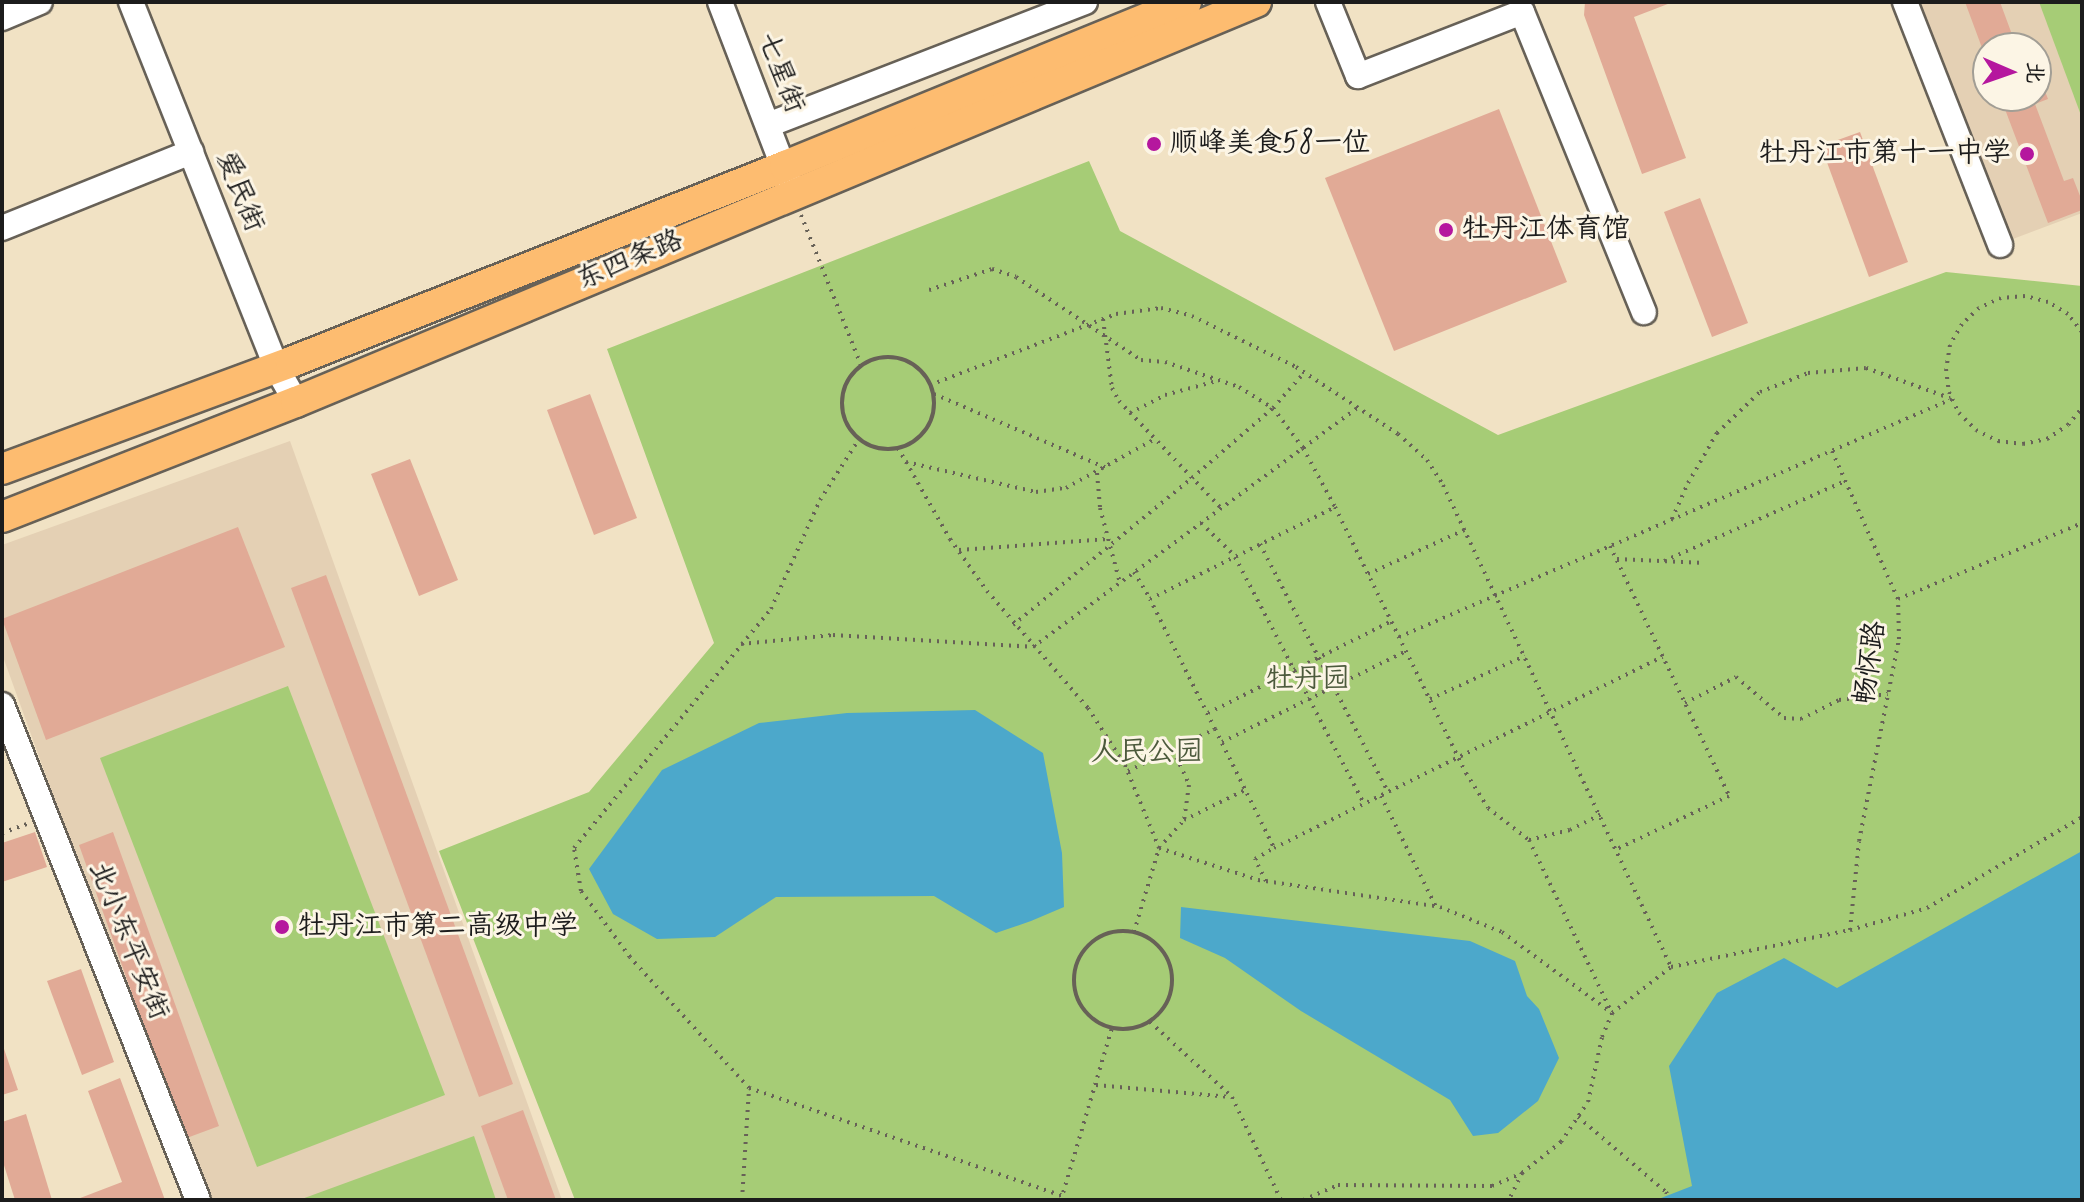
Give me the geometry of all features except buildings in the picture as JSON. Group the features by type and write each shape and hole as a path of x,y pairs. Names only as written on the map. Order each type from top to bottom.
{"main road":[{"path":"2,469 788,179 1186,2"},
{"name":"东四条路","path":"2,517 296,402 788,179 1256,2"}],"street":[{"path":"2,18 40,2"},
{"name":"爱民街","path":"131,2 276,367 296,402"},
{"name":"七星街","path":"720,2 788,179"},
{"path":"768,125 1085,2"},
{"path":"1905,2 2000,245"},
{"path":"1336,4 1358,76 1522,12 1644,312"},
{"path":"2,228 191,152"},
{"name":"北小东平安街","path":"2,705 198,1200"}],"path":[{"path":"788,179 861,365"},
{"path":"929,290 992,269 1016,277 1141,360 1165,362 1239,387 1273,408 1303,448 1335,507 1459,758 1488,808 1529,840 1612,1013"},
{"path":"2082,332 2068,314 2048,302 2025,296 2001,298 1979,308 1962,324 1950,345 1946,369 1952,399 1959,413 1976,430 1998,441 2023,444 2047,439 2068,425 2082,408"},
{"path":"930,385 1103,319 1161,308 1192,316 1305,373 1398,434 1427,460 1443,485 1671,967"},
{"path":"1103,319 1112,388 1130,413 1221,508"},
{"path":"890,356 918,368 934,394 930,424 920,437 898,448 877,449 859,439 845,420 842,405 844,390 861,365 890,356"},
{"path":"1672,519 1688,483 1717,433 1760,392 1808,373 1866,368 1952,399"},
{"path":"1013,625 1192,478 1273,408 1305,373"},
{"path":"1130,413 1165,395 1219,380"},
{"path":"934,394 1107,468"},
{"path":"1399,637 1952,399"},
{"path":"739,645 833,635 1033,647 1357,407"},
{"path":"859,439 820,500 771,609 574,848 581,891 630,957 749,1088 1062,1198 1112,1028"},
{"path":"906,462 1036,492 1066,488 1155,439"},
{"path":"898,448 958,550 1013,625 1088,708 1128,771 1159,848"},
{"path":"1832,450 1898,599"},
{"path":"1097,473 1108,539 1120,583"},
{"path":"1664,561 1845,481"},
{"path":"1150,599 1335,507"},
{"path":"1201,523 1235,557 1364,804"},
{"name":"畅怀路","path":"1850,930 1859,841 1899,639 1898,599 2082,523"},
{"path":"1368,574 1464,530"},
{"path":"958,550 1108,539"},
{"path":"1260,544 1388,792"},
{"path":"1610,546 1729,796 1617,849"},
{"path":"1617,559 1705,563"},
{"path":"1134,572 1274,848"},
{"path":"1207,713 1392,621"},
{"path":"1222,742 1406,650"},
{"path":"1430,699 1525,656"},
{"path":"1266,881 1255,859 1274,848 1663,657"},
{"path":"1685,703 1736,677 1784,718 1801,719 1839,700 1888,694"},
{"path":"1128,771 1215,729"},
{"path":"1173,750 1189,785 1184,820"},
{"path":"1134,932 1159,848 1184,820 1246,790"},
{"path":"1381,796 1436,907"},
{"path":"1529,840 1570,830 1600,815"},
{"path":"1303,1200 1338,1185 1492,1186 1522,1173 1561,1142 1588,1102 1602,1037 1612,1013 1671,967 1850,930 1927,908 2082,817"},
{"path":"1159,848 1266,881 1436,907 1502,932 1612,1013"},
{"path":"1134,932 1162,949 1170,964 1170,996 1150,1022 1135,1028 1112,1028 1090,1017 1080,1004 1075,973 1090,945 1103,936 1134,932"},
{"path":"1150,1022 1233,1097 1281,1200"},
{"path":"1095,1085 1233,1097"},
{"path":"742,1200 749,1088"},
{"path":"1578,1117 1666,1192 1670,1200"},
{"path":"1509,1200 1522,1173"}],"shaded area":[{"name":"牡丹江市第十一中学","path":"1914,2 2082,2 2082,213 2005,242"},
{"name":"牡丹江市第二高级中学","path":"290,441 562,1200 199,1200 2,654 2,545"}],"green space":[{"path":"2039,2 2082,2 2082,118 2052,32"},
{"name":"人民公园","path":"1089,161 1120,231 1498,435 1946,272 2082,286 2082,1200 575,1200 439,851 589,792 714,643 607,349"},
{"path":"288,686 445,1095 257,1167 100,758"},
{"path":"474,1136 496,1200 299,1200"}],"water":[{"path":"975,710 1043,753 1062,853 1064,907 1031,921 996,933 934,896 776,897 715,937 657,939 613,914 589,869 662,770 759,723 847,713"},
{"path":"2082,851 2082,1200 1656,1200 1692,1186 1669,1066 1717,993 1784,958 1837,988"},
{"path":"1181,907 1470,941 1515,961 1527,996 1539,1009 1559,1058 1538,1101 1498,1133 1473,1136 1450,1100 1301,1011 1225,958 1180,938"}],"place":[{"name":"顺峰美食58一位","path":"1154,144"},
{"name":"牡丹江市第十一中学","path":"2027,154"},
{"name":"牡丹江体育馆","path":"1446,230"},
{"name":"牡丹江市第二高级中学","path":"282,927"}],"park label":[{"name":"牡丹园","path":"1308,680"}]}
